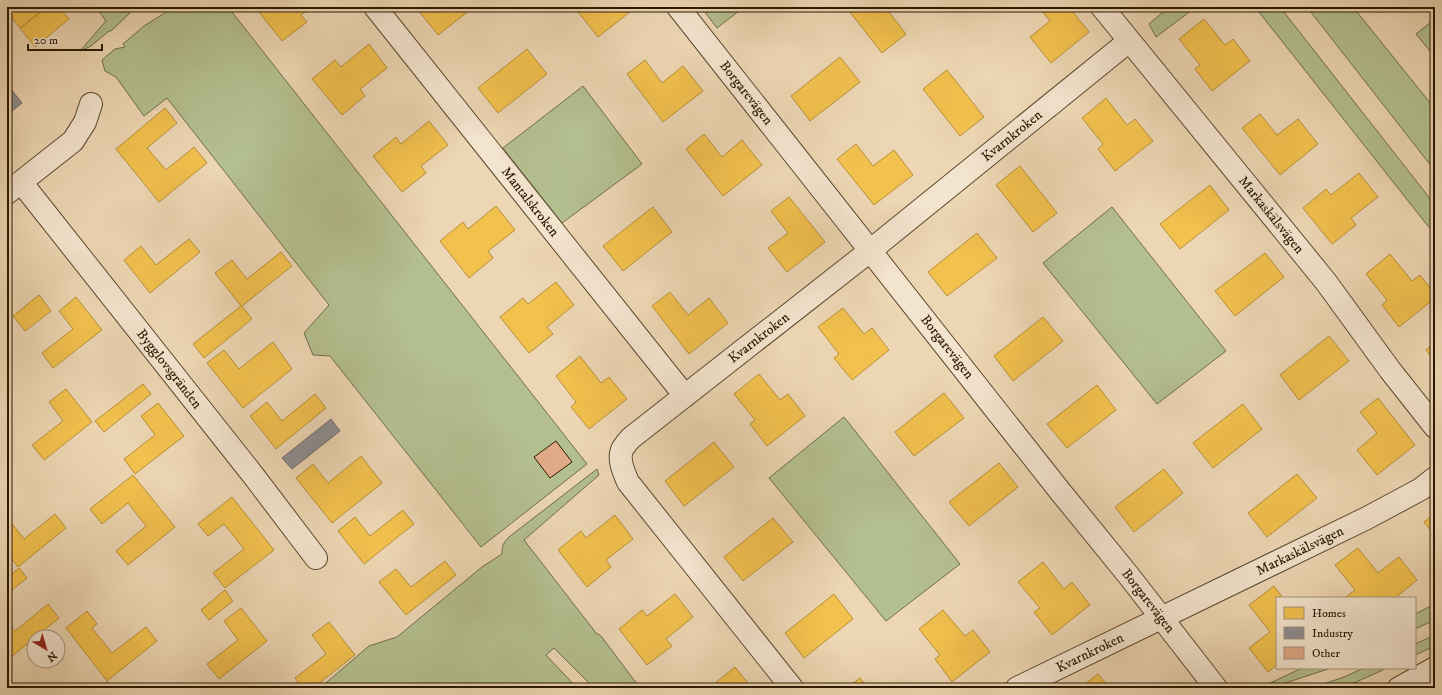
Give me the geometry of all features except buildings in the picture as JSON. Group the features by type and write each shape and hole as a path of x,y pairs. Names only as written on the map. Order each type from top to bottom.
{"street":[{"name":"Mantalskroken","path":"376,7 685,396"},
{"name":"Borgarevägen","path":"678,7 1216,688"},
{"name":"Markaskälsvägen","path":"1102,7 1326,282 1390,370 1435,427"},
{"name":"Kvarnkroken","path":"792,688 628,482 623,471 621,459 622,449 631,438 871,250 1129,41"},
{"path":"14,188 73,141 85,122 92,104"},
{"name":"Bygglovsgränden","path":"14,188 253,475 316,558"},
{"name":"Markaskälsvägen","path":"1162,618 1367,518 1421,489 1435,478"},
{"name":"Kvarnkroken","path":"1017,688 1162,618"},
{"path":"1399,688 1435,668"}],"green space":[{"path":"96,7 130,7 130,13 111,31 91,46 80,51 106,21"},
{"path":"174,7 228,7 587,464 481,547 330,356 313,355 304,333 329,305 167,98 144,116 116,77 105,71 102,60 115,49 125,47 123,44 144,26"},
{"path":"701,7 744,7 717,28"},
{"path":"1169,7 1196,7 1156,37 1149,24"},
{"path":"1255,7 1280,7 1435,205 1435,235"},
{"path":"1307,7 1353,7 1435,109 1435,171"},
{"path":"1435,19 1435,57 1416,34"},
{"path":"583,86 642,164 562,223 503,148"},
{"path":"1112,207 1226,351 1157,404 1043,263"},
{"path":"844,417 960,564 886,621 769,478"},
{"path":"597,469 599,475 524,540 596,633 601,636 640,688 594,688 554,648 546,655 577,688 320,688 369,646 397,637 482,567 502,554 503,545 509,537"},
{"path":"1435,604 1435,620 1416,629 1416,614"},
{"path":"1435,635 1435,646 1416,655 1416,644"},
{"path":"1300,669 1328,669 1270,688 1266,688 1264,686"},
{"path":"1362,669 1385,669 1343,688 1312,688"}]}
